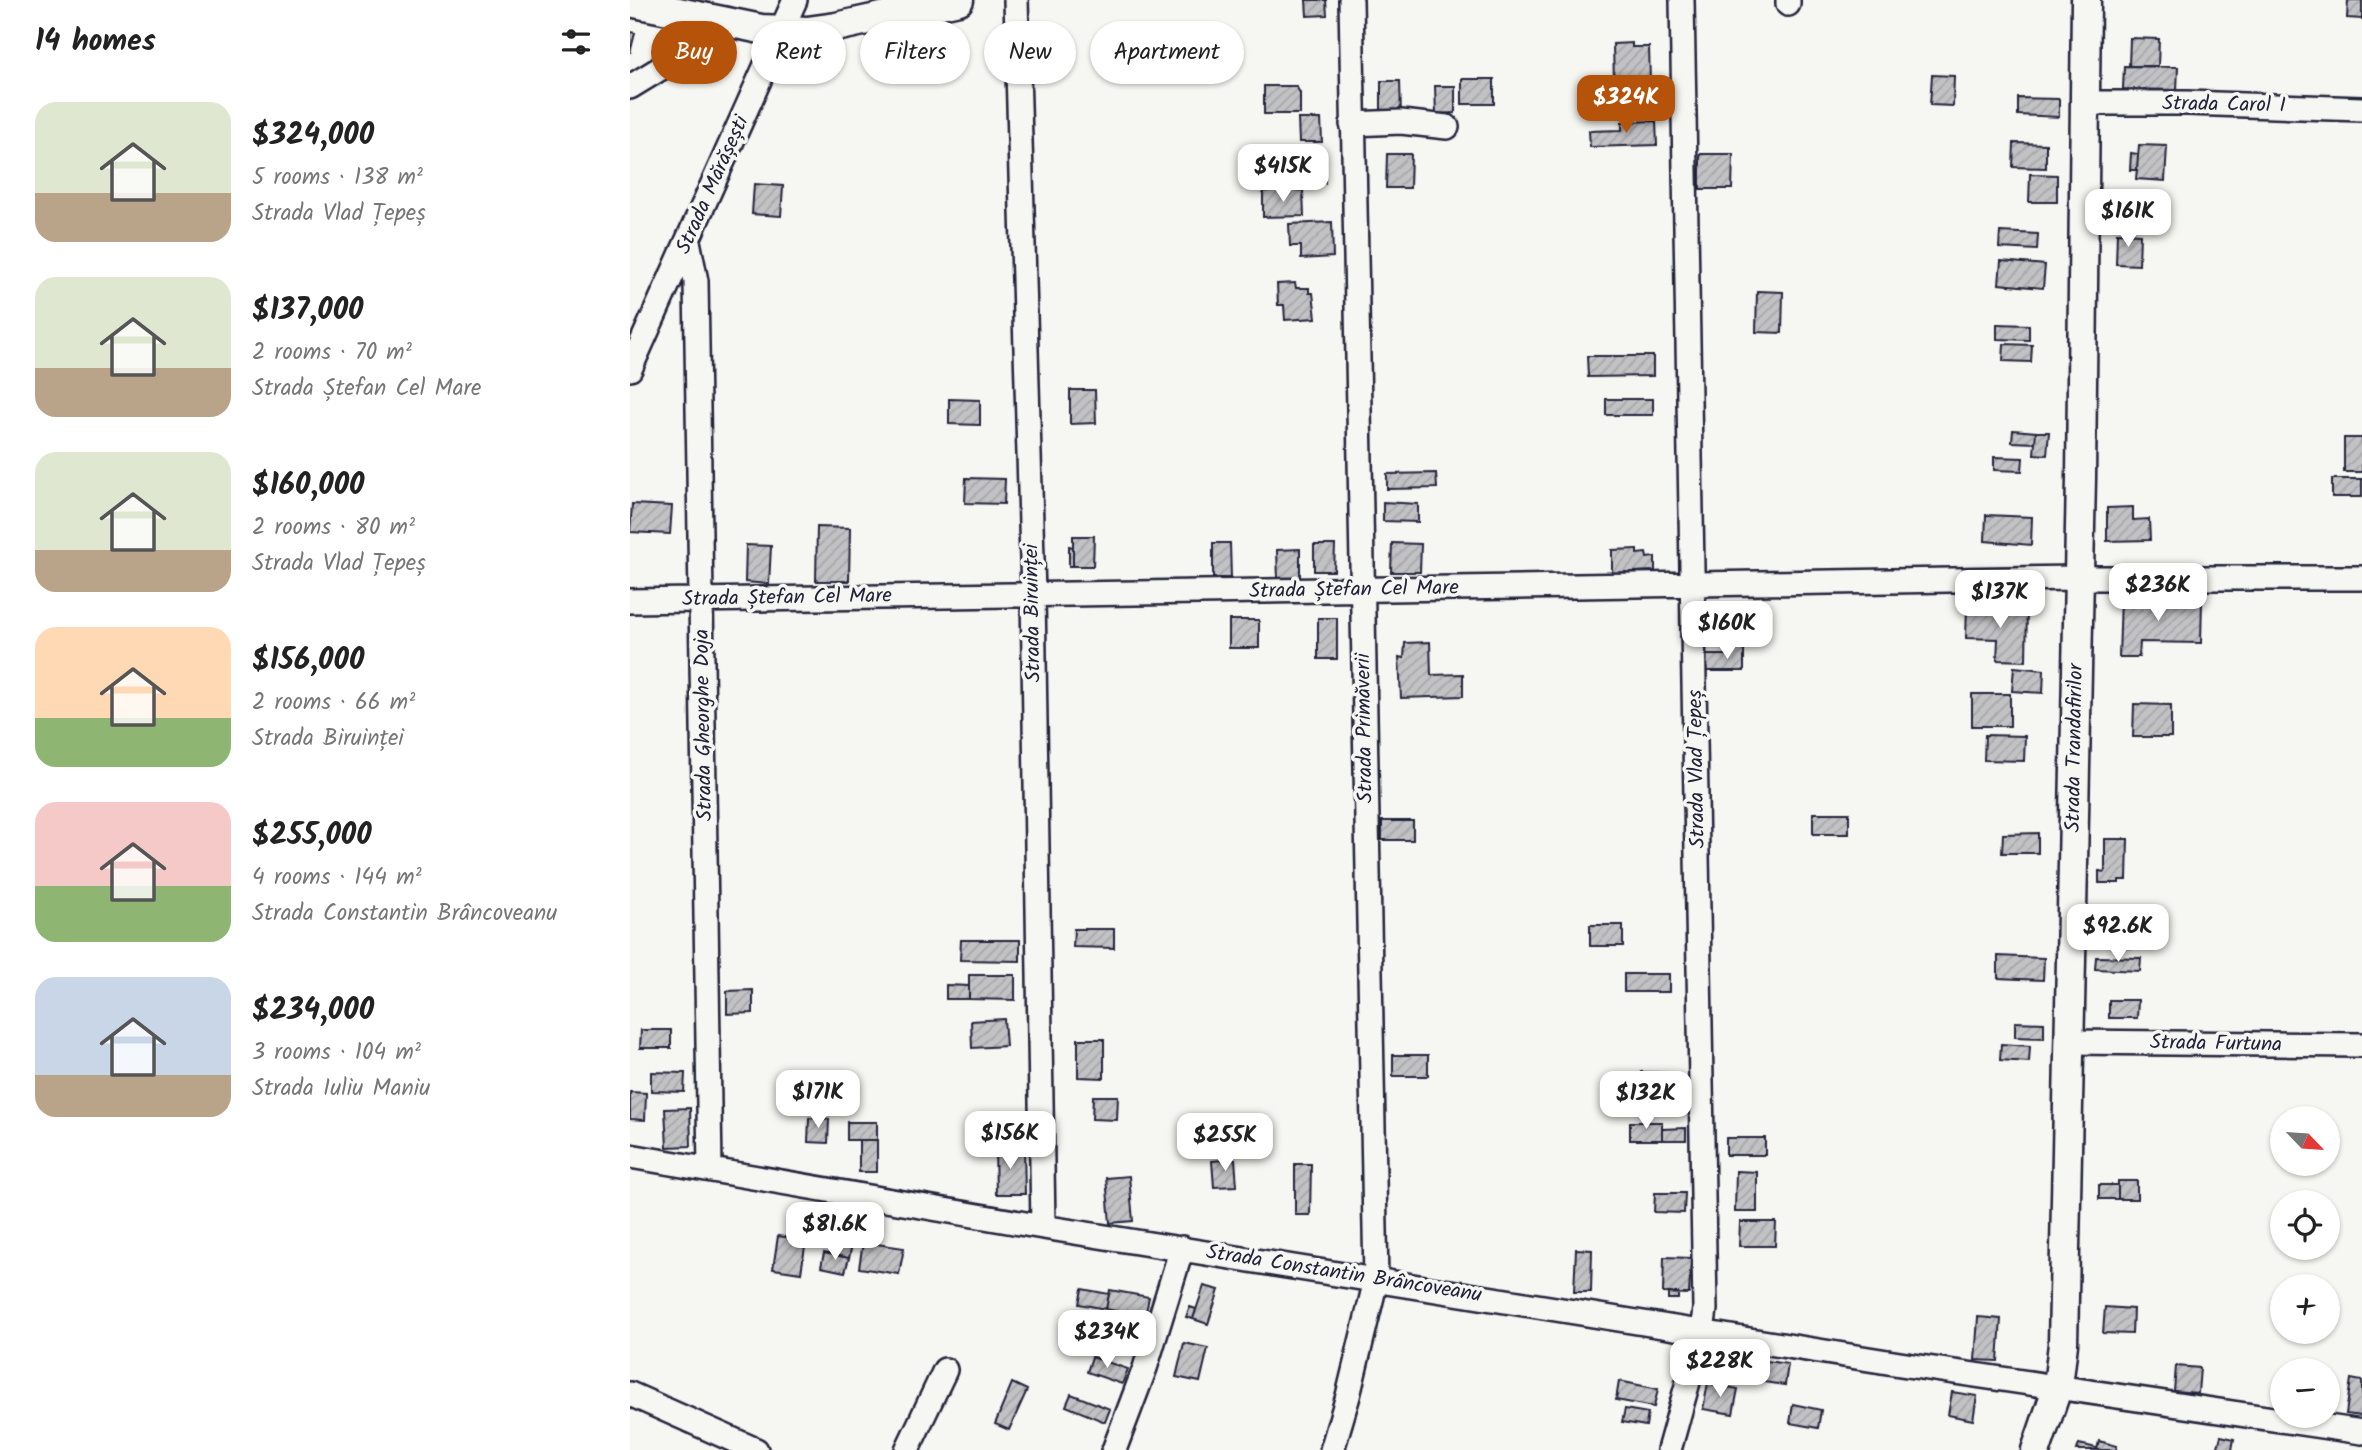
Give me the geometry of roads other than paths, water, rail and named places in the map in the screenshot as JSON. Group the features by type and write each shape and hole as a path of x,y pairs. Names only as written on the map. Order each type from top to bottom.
{"main road":[{"path":"846,25 959,0"},
{"name":"Strada Trandafirilor","path":"2036,1450 2058,1387 2063,1345 2079,578 2086,0"},
{"path":"630,2 720,21"}],"street":[{"name":"Strada Mărășești","path":"786,21 795,0"},
{"name":"Strada Biruinței","path":"1016,0 1033,594 1043,1227"},
{"name":"Strada Primăverii","path":"1332,1450 1376,1280 1351,0"},
{"name":"Strada Vlad Țepeș","path":"1669,1450 1702,1332 1705,1308 1682,0"},
{"path":"630,87 651,74"},
{"name":"Strada Mărășești","path":"630,369 758,84"},
{"name":"Strada Carol I","path":"2085,103 2187,103 2362,109"},
{"path":"1352,124 1401,122 1447,127"},
{"name":"Strada Gheorghe Doja","path":"688,241 695,281 710,1169"},
{"name":"Strada Ștefan Cel Mare","path":"630,601 2079,578 2362,578"},
{"name":"Strada Furtuna","path":"2069,1042 2362,1045"},
{"name":"Strada Constantin Brâncoveanu","path":"630,1156 1043,1227 1702,1332 2362,1432"},
{"path":"1114,1450 1145,1368 1182,1248"},
{"path":"907,1450 946,1370"},
{"path":"630,1394 756,1450"}]}
